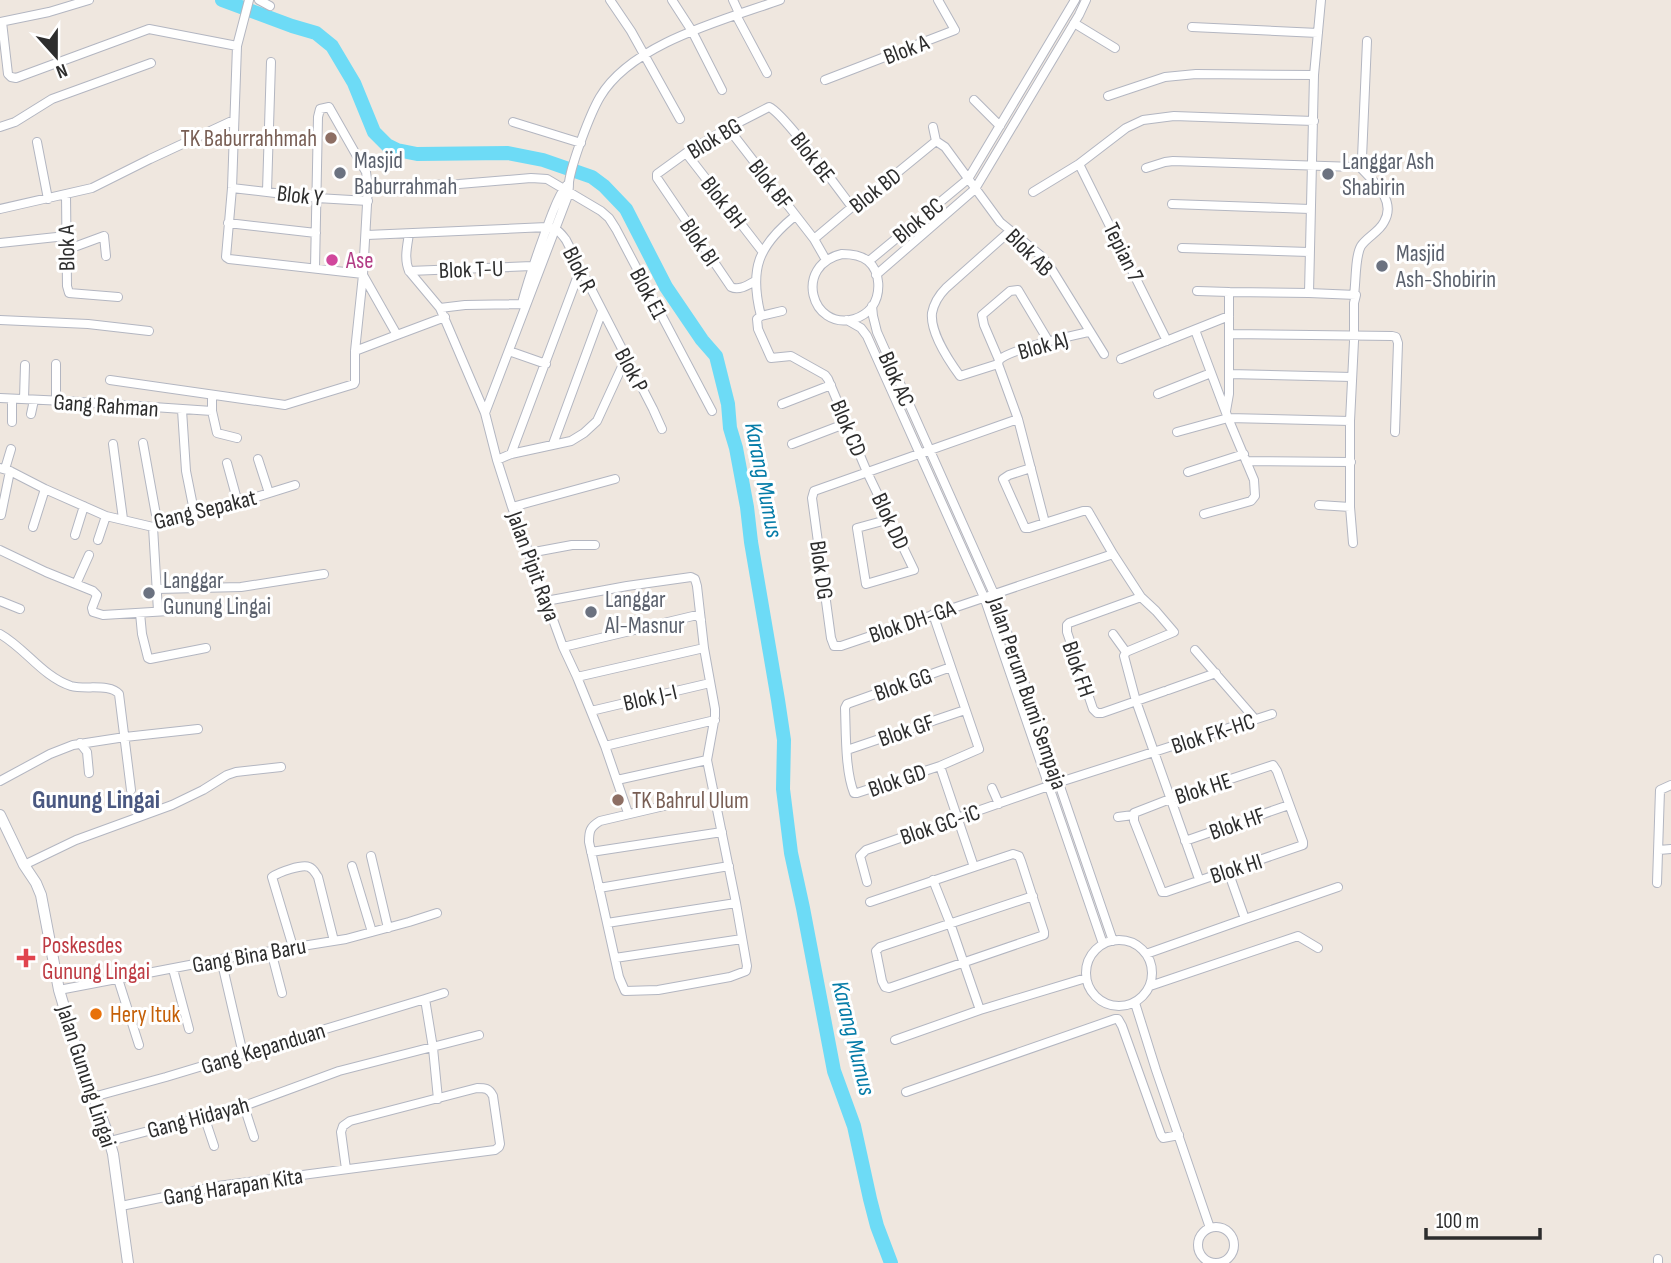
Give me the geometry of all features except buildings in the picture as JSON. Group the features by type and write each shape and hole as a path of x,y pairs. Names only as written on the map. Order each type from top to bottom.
{"street":[{"path":"89,0 1,22 8,74 16,78 149,29 237,46"},
{"path":"249,0 237,46 232,188 226,257 363,275"},
{"path":"259,0 270,6"},
{"path":"672,0 692,31 722,90"},
{"path":"733,0 737,14 767,73"},
{"path":"485,413 580,146 599,98 612,79 644,55 692,31 767,2 780,0"},
{"name":"Blok A","path":"825,80 955,30 938,0"},
{"name":"Blok BC","path":"869,261 968,179 1075,0"},
{"path":"876,275 975,189 1086,0"},
{"path":"1309,293 1314,75 1321,0"},
{"path":"612,1 680,119"},
{"path":"1074,23 1115,48"},
{"path":"1192,27 1318,33"},
{"path":"1359,166 1362,158 1367,41"},
{"path":"267,191 271,62"},
{"path":"0,127 15,122 52,99 151,64"},
{"path":"1108,96 1165,77 1208,74 1314,75"},
{"path":"974,100 1000,125"},
{"path":"110,380 288,405 355,382 355,351 367,235 368,187 365,169 331,109 325,107 320,109 318,117 315,268"},
{"name":"Blok BG","path":"657,174 728,128 765,107 773,107"},
{"name":"Blok BE","path":"773,107 852,207"},
{"path":"1033,192 1079,164 1126,128 1143,120 1174,116 1314,121"},
{"path":"0,209 92,188 234,120"},
{"path":"513,122 580,146"},
{"path":"933,127 936,141"},
{"name":"Blok BF","path":"728,128 814,239 826,260"},
{"name":"Blok AB","path":"936,141 945,147 994,215 1045,260 1104,354"},
{"name":"Blok BD","path":"814,239 936,141"},
{"path":"37,142 48,199"},
{"name":"Blok BH","path":"686,153 762,251"},
{"path":"1146,167 1173,161 1359,166"},
{"name":"Tepian 7","path":"1079,164 1167,341"},
{"path":"1353,542 1350,507 1350,421 1358,253 1361,245 1384,223 1388,208 1384,194 1359,166"},
{"name":"Blok BI","path":"657,174 657,178 731,288 741,288 755,281"},
{"name":"Blok E1","path":"368,187 531,178 568,185 609,218 712,411"},
{"name":"Blok Y","path":"232,188 368,201"},
{"name":"Blok A","path":"66,195 69,293 118,297"},
{"path":"1172,204 1310,209"},
{"path":"761,316 755,281 762,251 778,229 795,216"},
{"path":"228,223 316,233"},
{"path":"367,235 552,227"},
{"path":"524,306 532,266 552,227"},
{"name":"Blok R","path":"552,227 566,240 602,311"},
{"name":"Blok AJ","path":"1010,231 946,288 938,297 932,312 932,324 960,376 998,362 1005,355 1090,332"},
{"path":"409,271 406,257 410,234"},
{"path":"0,243 66,236"},
{"path":"66,250 104,236 106,256"},
{"path":"1182,248 1309,252"},
{"path":"842,254 851,254 869,261 879,285 873,306 862,316 848,320 838,319 821,310 816,302 812,284 814,275 826,260 842,254"},
{"name":"Blok T-U","path":"409,271 532,266"},
{"name":"Jalan Pipit Raya","path":"409,271 440,308 485,413 512,507 563,647 606,746 628,813"},
{"path":"511,454 580,271"},
{"path":"363,275 397,335"},
{"path":"1045,523 1018,419 982,315 1010,291 1018,290 1049,342"},
{"path":"1197,291 1354,295"},
{"path":"1227,415 1229,292"},
{"path":"440,308 459,305 524,306"},
{"name":"Blok AC","path":"873,306 877,332 929,450"},
{"path":"553,444 602,311"},
{"name":"Blok P","path":"602,311 662,429"},
{"path":"782,311 757,319 758,329 771,358 791,356 825,375 831,384 782,404"},
{"path":"1121,359 1229,316"},
{"path":"355,351 444,317"},
{"path":"0,320 88,324 149,331"},
{"name":"Jalan Perum Bumi Sempaja","path":"848,320 861,328 867,337 984,597 1103,944"},
{"path":"1195,330 1254,480 1255,496 1251,501 1204,514"},
{"path":"1230,334 1392,336 1397,340 1395,432"},
{"path":"509,351 546,364"},
{"path":"497,460 511,454 571,441 584,433 597,421 626,358"},
{"path":"56,364 56,401"},
{"path":"25,365 31,414"},
{"path":"1158,394 1211,373"},
{"path":"1229,374 1352,377"},
{"name":"Blok CD","path":"831,384 867,472"},
{"path":"212,396 212,411 218,435 237,438"},
{"name":"Gang Rahman","path":"0,398 212,411"},
{"path":"12,399 12,422"},
{"path":"182,410 186,471 195,516"},
{"path":"1177,432 1227,415 1350,421"},
{"path":"867,472 1018,419"},
{"path":"792,444 847,423"},
{"path":"142,443 156,526 158,611"},
{"path":"113,444 123,519"},
{"path":"1,515 5,469 10,449"},
{"name":"Jalan Perum Bumi Sempaja","path":"929,450 994,594 1113,941"},
{"path":"1188,472 1245,458 1350,462"},
{"path":"258,459 269,493"},
{"path":"227,463 238,503"},
{"path":"1031,468 1003,479 1024,528 1088,511 1141,597 1174,632 1126,652"},
{"name":"Gang Sepakat","path":"5,469 106,516 156,526 295,485"},
{"name":"Blok DG","path":"841,646 834,646 831,638 812,494 817,489 867,472"},
{"name":"Blok DD","path":"867,472 890,519 914,570 866,584 858,527 890,519"},
{"path":"512,507 615,480"},
{"path":"33,527 45,489"},
{"path":"1319,505 1350,507"},
{"path":"75,535 84,506"},
{"path":"98,540 106,516"},
{"path":"529,553 572,545 594,545"},
{"path":"0,550 88,588 97,595 93,612 103,615 185,610"},
{"name":"Blok DH-GA","path":"841,646 1113,554"},
{"path":"76,584 89,555"},
{"path":"156,589 241,587 324,574"},
{"path":"546,601 693,577 697,586 715,709 707,761 715,794 747,966 746,971 741,974 658,990 625,991 619,977 589,832 592,826 600,821 715,794"},
{"name":"Blok FH","path":"1136,701 1102,713 1093,709 1067,632 1068,624 1141,597"},
{"path":"0,601 20,609"},
{"path":"140,613 148,658 206,648"},
{"name":"Blok GG","path":"847,750 847,704 951,667 933,614"},
{"path":"563,647 693,616 698,616 701,620"},
{"path":"0,634 45,670 72,686 114,689 118,694 131,790"},
{"path":"1112,634 1126,652"},
{"path":"577,677 704,648"},
{"path":"1195,650 1255,719"},
{"path":"1126,652 1124,656 1136,701 1199,880"},
{"path":"951,667 979,749 940,766 974,867"},
{"path":"1136,701 1216,673"},
{"name":"Blok J-I","path":"591,711 710,683"},
{"name":"Blok GF","path":"847,750 965,710"},
{"name":"Blok FK-HC","path":"1060,782 1272,714"},
{"path":"606,746 715,720"},
{"path":"0,780 50,754 80,743 198,729"},
{"path":"80,743 87,752 89,773"},
{"name":"Blok GD","path":"847,750 853,790 857,793 940,766"},
{"path":"617,780 707,761"},
{"name":"Blok HE","path":"1118,817 1273,765 1289,805"},
{"path":"24,865 76,840 172,805 227,775 281,767"},
{"name":"Blok GC-iC","path":"867,882 861,853 1060,782"},
{"path":"1657,883 1660,790 1671,785"},
{"path":"992,788 999,804"},
{"name":"Blok HF","path":"1185,841 1289,805"},
{"name":"Blok HI","path":"1135,813 1160,889 1166,892 1303,845 1289,805"},
{"name":"Jalan Gunung Lingai","path":"0,815 41,895 59,990 110,1141 128,1263"},
{"path":"591,852 722,832"},
{"path":"1659,850 1671,849"},
{"path":"870,902 1016,854 1021,862 1044,932 1044,935 889,988 885,987 882,981 876,950 880,947 1032,896"},
{"path":"372,856 388,928"},
{"path":"293,947 272,877 308,866 316,873 334,941"},
{"path":"352,866 372,932"},
{"path":"599,888 729,866"},
{"path":"1228,871 1245,919"},
{"path":"933,880 979,1010"},
{"path":"1146,954 1338,887"},
{"path":"607,923 736,903"},
{"name":"Gang Bina Baru","path":"59,990 221,959 334,941 388,928 437,912"},
{"path":"1150,986 1298,936 1318,948"},
{"path":"615,958 742,939"},
{"path":"1122,940 1139,947 1146,954 1151,964 1150,986 1135,1003 1112,1006 1101,1002 1093,994 1086,978 1088,961 1103,944 1122,940"},
{"path":"271,951 282,993"},
{"path":"221,959 243,1054"},
{"path":"173,969 189,1029"},
{"path":"118,978 139,1045"},
{"path":"895,1040 979,1010 1086,978"},
{"name":"Gang Kepanduan","path":"93,1097 426,1003 444,993"},
{"path":"426,1003 438,1099"},
{"path":"1135,1003 1210,1228"},
{"path":"906,1091 1118,1019 1161,1135 1168,1138 1179,1135"},
{"name":"Gang Hidayah","path":"110,1141 244,1106 339,1071 479,1035"},
{"name":"Gang Harapan Kita","path":"121,1206 218,1186 495,1150 499,1147 490,1090 477,1088 350,1121 343,1126 341,1132 346,1169"},
{"path":"244,1106 254,1137"},
{"path":"204,1116 214,1146"},
{"path":"1210,1228 1223,1229 1232,1239 1231,1253 1221,1262 1208,1261 1199,1251 1199,1237 1210,1228"}],"waterway":[{"name":"Karang Mumus","path":"222,0 316,33 332,46 354,83 374,132 387,145 397,150 417,154 508,153 543,160 592,177 626,209 666,287 716,356 728,404 730,428 747,507 778,700 784,740 783,789 791,853 834,1071 854,1126 877,1226 891,1263"}],"place":[{"name":"TK Baburrahhmah","path":"331,138"},
{"name":"Masjid Baburrahmah","path":"340,173"},
{"name":"Langgar Ash Shabirin","path":"1328,174"},
{"name":"Ase","path":"332,260"},
{"name":"Masjid Ash-Shobirin","path":"1382,266"},
{"name":"Langgar Gunung Lingai","path":"149,593"},
{"name":"Langgar Al-Masnur","path":"591,612"},
{"name":"TK Bahrul Ulum","path":"618,800"},
{"name":"Poskesdes Gunung Lingai","path":"26,958"},
{"name":"Hery Ituk","path":"96,1014"}],"district":[{"name":"Gunung Lingai","path":"96,799"}]}
